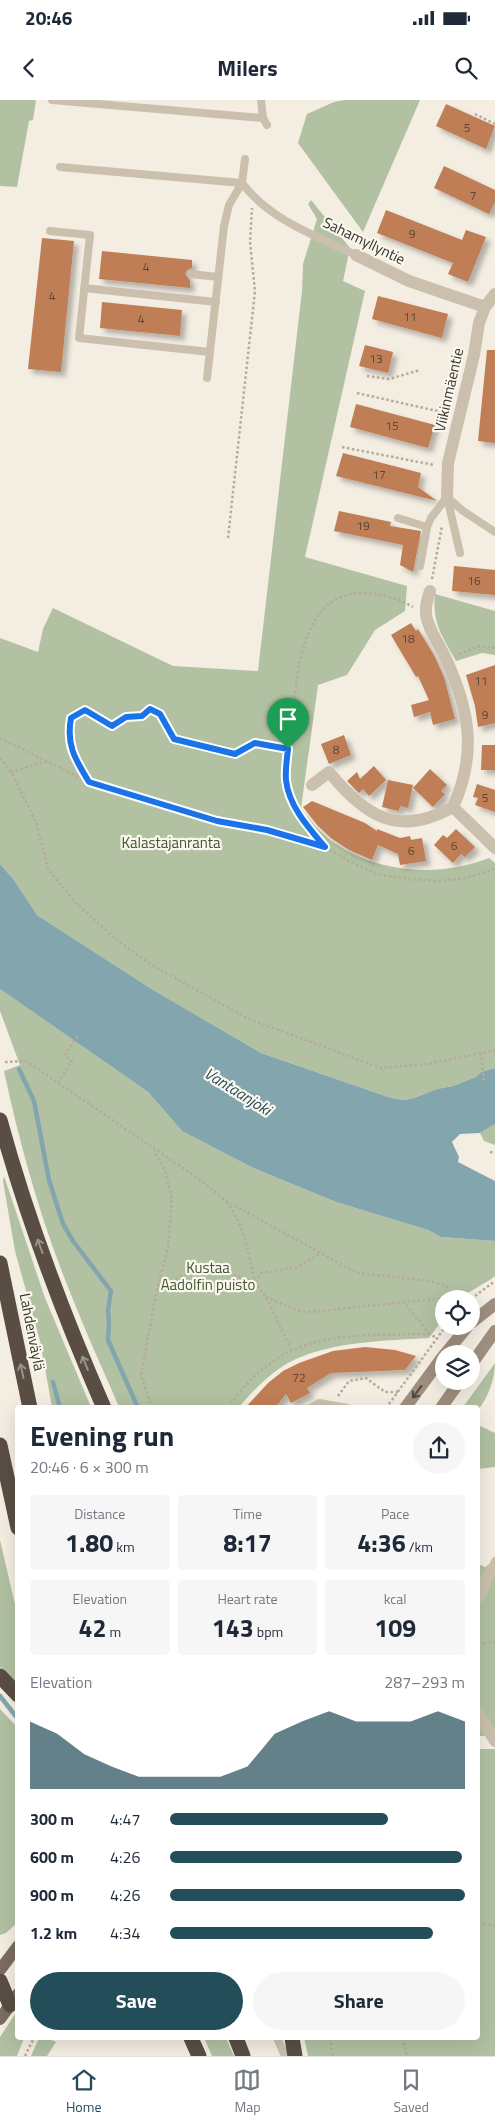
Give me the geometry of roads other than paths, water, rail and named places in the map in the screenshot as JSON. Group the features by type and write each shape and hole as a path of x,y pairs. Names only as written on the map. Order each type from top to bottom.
{"highway":[{"path":"0,1120 19,1188 41,1249 103,1405"},
{"name":"Lahdenväylä","path":"0,1263 30,1405"},
{"path":"0,1445 15,1514"},
{"path":"0,1496 15,1531"},
{"path":"0,1676 15,1692"},
{"path":"0,1981 9,2000"},
{"path":"192,2040 199,2056"},
{"path":"237,2040 243,2056"},
{"path":"292,2040 296,2056"}],"main road":[{"path":"480,1316 495,1304"},
{"path":"480,1352 495,1331"},
{"path":"452,1345 460,1335"},
{"path":"407,1405 435,1366"},
{"path":"443,1405 454,1390"},
{"path":"0,1970 15,1950"},
{"path":"0,2020 9,2000"}],"street":[{"name":"Sahamyllyntie","path":"356,255 409,281 485,308"},
{"name":"Viikinmäentie","path":"447,497 448,469 474,355 479,323 485,308 495,294"},
{"path":"312,785 329,772 356,802 384,818 411,822 424,821 453,807 460,792 469,751 464,708 446,659 425,614 430,590"},
{"path":"453,807 495,848"},
{"path":"480,1591 493,1565"},
{"path":"480,1715 495,1741"}],"lane":[{"path":"52,100 52,102 265,121 261,100"},
{"path":"207,378 228,205 242,183 245,159"},
{"path":"60,167 242,183"},
{"name":"Sahamyllyntie","path":"242,183 253,197 292,225 356,255"},
{"path":"50,231 90,235 79,338 210,352"},
{"path":"191,274 218,277"},
{"path":"84,288 216,302"},
{"path":"420,566 427,527 431,518 447,497"},
{"path":"447,497 463,511 495,532"},
{"path":"447,497 460,553"},
{"path":"398,518 427,527"},
{"path":"315,1405 318,1403 331,1405"},
{"path":"278,2040 284,2056"}],"water":[{"name":"Vantaanjoki","path":"0,864 14,880 37,915 150,988 261,1053 391,1098 404,1100 437,1089 453,1086 476,1077 481,1072 495,1068 495,1124 480,1133 460,1134 452,1142 459,1157 458,1162 495,1181 495,1241 441,1237 428,1230 336,1202 251,1167 182,1131 148,1092 0,989"}],"waterway":[{"path":"19,1069 34,1101 49,1180 63,1224 73,1241 111,1291 108,1310 108,1340 137,1405"},
{"path":"53,1382 59,1405"},
{"path":"0,1696 15,1715"}],"park label":[{"name":"Kalastajanranta","path":"171,843"},
{"name":"Kustaa Aadolfin puisto","path":"208,1276"}]}
